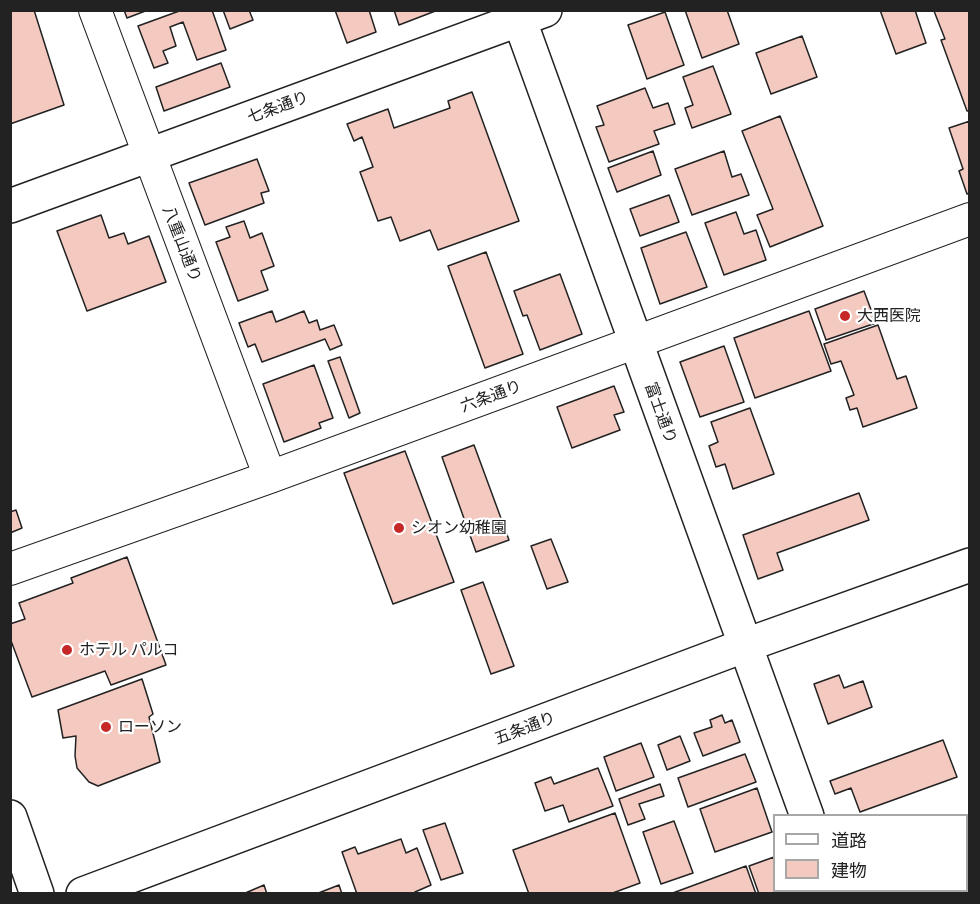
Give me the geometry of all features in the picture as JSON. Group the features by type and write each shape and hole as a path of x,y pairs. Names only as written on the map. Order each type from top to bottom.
{"street":[{"name":"八重山通り","path":"95,10 270,477"},
{"name":"七条通り","path":"10,206 527,14"},
{"name":"富士通り","path":"527,14 636,342 806,814"},
{"name":"六条通り","path":"10,569 270,477 969,219"},
{"name":"五条通り","path":"82,894 746,645 969,565"},
{"path":"10,817 37,894"}],"building":[{"path":"10,10 34,10 64,105 10,124"},
{"path":"124,10 148,10 127,18"},
{"path":"182,10 212,10 226,50 197,60 183,22 170,27 176,46 163,51 168,63 154,68 138,26"},
{"path":"223,10 249,10 253,20 230,29"},
{"path":"335,10 369,10 376,32 347,43"},
{"path":"394,10 438,10 399,25"},
{"path":"685,10 727,10 739,44 702,58"},
{"path":"880,10 915,10 926,43 896,54"},
{"path":"968,10 970,15 970,111 967,111 941,40 945,39 934,11"},
{"path":"665,12 684,65 647,79 628,25"},
{"path":"802,36 817,77 771,94 756,53"},
{"path":"221,63 230,87 164,111 156,87"},
{"path":"713,66 731,114 692,128 685,108 693,105 683,77"},
{"path":"645,88 653,108 668,103 675,124 654,131 659,144 609,162 596,127 604,125 597,106"},
{"path":"472,92 519,221 438,250 430,230 400,241 391,217 378,221 360,172 373,167 362,137 354,141 347,124 388,109 394,128 450,108 448,101"},
{"path":"780,116 823,226 770,247 757,215 773,209 742,131"},
{"path":"970,121 970,193 967,194 959,171 963,169 949,128"},
{"path":"653,151 661,175 617,192 608,168"},
{"path":"724,151 732,177 741,174 749,195 692,215 675,169"},
{"path":"257,159 269,191 261,193 264,203 205,225 189,183"},
{"path":"669,195 679,222 640,236 630,209"},
{"path":"736,212 744,234 756,230 766,260 724,275 705,223"},
{"path":"101,215 109,238 124,233 128,244 149,236 166,282 87,311 57,231"},
{"path":"244,221 250,238 262,233 274,266 261,271 268,290 238,301 216,242 230,237 226,227"},
{"path":"686,232 707,287 660,304 641,248"},
{"path":"486,252 523,354 485,368 448,266"},
{"path":"560,274 582,334 540,350 527,315 523,316 514,291"},
{"name":"大西医院","path":"864,291 876,323 826,340 815,309"},
{"path":"272,311 276,322 304,311 309,323 317,320 320,330 334,325 342,345 330,350 325,339 262,362 255,344 248,347 239,323"},
{"path":"809,311 831,371 755,398 734,338"},
{"path":"878,325 897,379 906,376 917,408 863,427 857,408 850,410 846,398 854,395 841,361 831,364 824,344"},
{"path":"724,346 744,402 700,417 680,362"},
{"path":"340,357 360,413 349,418 328,361"},
{"path":"314,365 333,418 319,423 321,428 284,442 263,384"},
{"path":"614,386 624,412 614,415 620,430 572,448 557,407"},
{"path":"750,408 774,474 733,489 725,464 716,467 709,446 718,442 711,422"},
{"path":"474,445 509,540 476,552 442,457"},
{"name":"シオン幼稚園","path":"405,451 454,582 393,604 344,473"},
{"path":"859,493 869,520 777,553 783,570 758,579 743,535"},
{"path":"16,510 22,528 10,533 10,512"},
{"path":"551,539 568,582 547,589 531,546"},
{"path":"127,557 166,665 111,685 105,671 32,697 10,638 10,624 25,619 19,603 73,583 71,578"},
{"path":"483,582 514,666 491,674 461,590"},
{"path":"839,675 844,688 863,681 872,707 828,724 814,684"},
{"name":"ローソン","path":"142,679 153,714 149,717 160,762 98,786 89,782 77,768 76,736 63,738 58,710"},
{"path":"722,715 725,723 732,720 740,742 703,756 694,733 712,727 710,720"},
{"path":"680,736 690,761 667,770 658,745"},
{"path":"943,740 957,777 860,812 851,788 835,794 830,781"},
{"path":"641,743 654,777 616,791 604,757"},
{"path":"745,754 756,782 688,807 678,778"},
{"path":"598,768 613,806 569,822 563,805 545,811 535,783 551,777 554,784"},
{"path":"660,784 664,796 639,804 645,819 628,825 619,799"},
{"path":"757,788 772,832 715,852 700,809"},
{"path":"615,813 640,883 610,894 529,894 513,850"},
{"path":"674,821 693,873 661,884 643,832"},
{"path":"445,823 463,873 441,880 423,830"},
{"path":"401,839 406,853 417,848 431,885 415,894 357,894 342,852 355,847 358,854"},
{"path":"773,857 773,892 794,892 794,894 759,894 749,866"},
{"path":"746,866 756,894 670,894"},
{"path":"264,885 267,894 243,894"},
{"path":"339,885 342,894 316,894"},
{"path":"872,892 922,892 922,894 873,894"}],"place":[{"name":"大西医院","path":"845,316"},
{"name":"シオン幼稚園","path":"399,528"},
{"name":"ホテル パルコ","path":"67,650"},
{"name":"ローソン","path":"106,727"}]}
